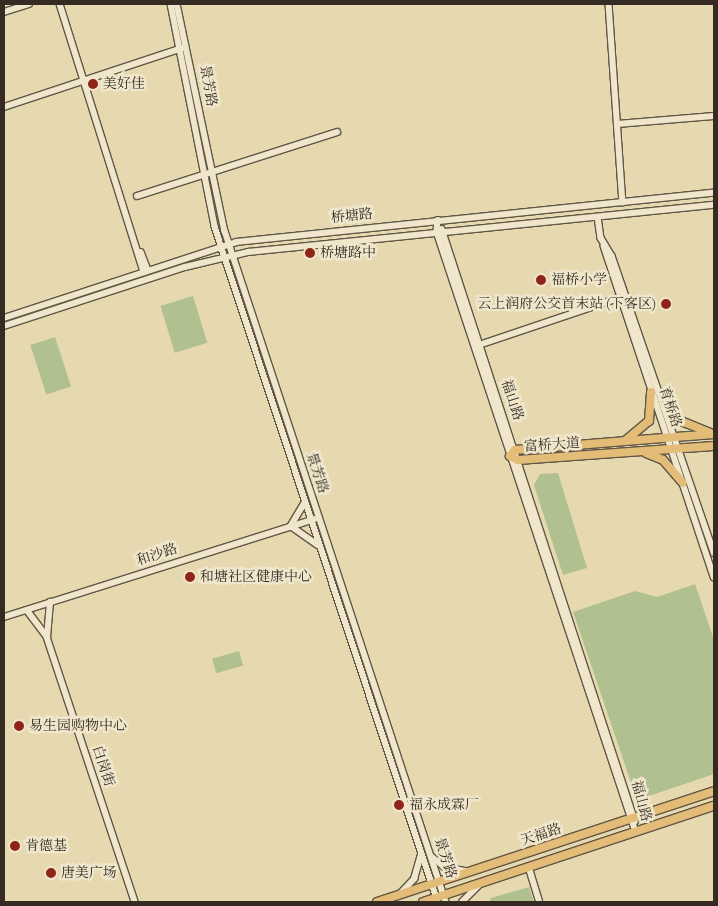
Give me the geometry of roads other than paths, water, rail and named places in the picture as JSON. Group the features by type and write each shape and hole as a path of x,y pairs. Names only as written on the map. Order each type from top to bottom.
{"main road":[{"path":"618,442 645,428 652,413 652,392"},
{"path":"665,404 690,426 714,434"},
{"name":"富桥大道","path":"512,453 714,434"},
{"name":"富桥大道","path":"512,453 518,460 714,446"},
{"path":"640,452 662,460 683,483"},
{"name":"天福路","path":"376,902 714,791"},
{"name":"天福路","path":"423,902 441,899 481,883 714,806"}],"street":[{"path":"4,12 28,4"},
{"path":"60,4 133,236 146,271"},
{"path":"171,4 184,47"},
{"path":"178,4 184,47"},
{"path":"609,4 623,203"},
{"path":"4,107 184,47"},
{"name":"景芳路","path":"184,47 229,244 431,857 441,899"},
{"name":"景芳路","path":"184,47 205,174 222,245 422,853 436,883"},
{"path":"617,124 714,116"},
{"path":"137,196 337,132"},
{"name":"桥塘路","path":"4,318 222,245 438,220 714,193"},
{"name":"桥塘路","path":"4,326 233,255 714,205"},
{"name":"育桥路","path":"598,217 619,298 714,577"},
{"name":"福山路","path":"438,220 440,232 636,832"},
{"name":"育桥路","path":"604,246 665,404 714,554"},
{"path":"477,345 619,298"},
{"name":"福山路","path":"518,460 631,818"},
{"path":"305,501 291,526 320,547"},
{"name":"和沙路","path":"4,617 318,517"},
{"path":"47,637 50,602"},
{"path":"26,610 47,637"},
{"name":"白岗街","path":"47,637 135,902"},
{"path":"399,895 414,879 422,853"},
{"path":"431,857 445,867 471,871"},
{"path":"529,867 540,902"},
{"path":"462,902 481,883"}],"place":[{"name":"美好佳","path":"93,84"},
{"name":"桥塘路中","path":"310,253"},
{"name":"福桥小学","path":"541,280"},
{"name":"云上润府公交首末站 (下客区)","path":"666,304"},
{"name":"和塘社区健康中心","path":"190,577"},
{"name":"易生园购物中心","path":"19,726"},
{"name":"福永成霖厂","path":"399,805"},
{"name":"肯德基","path":"15,846"},
{"name":"唐美广场","path":"51,873"}]}
